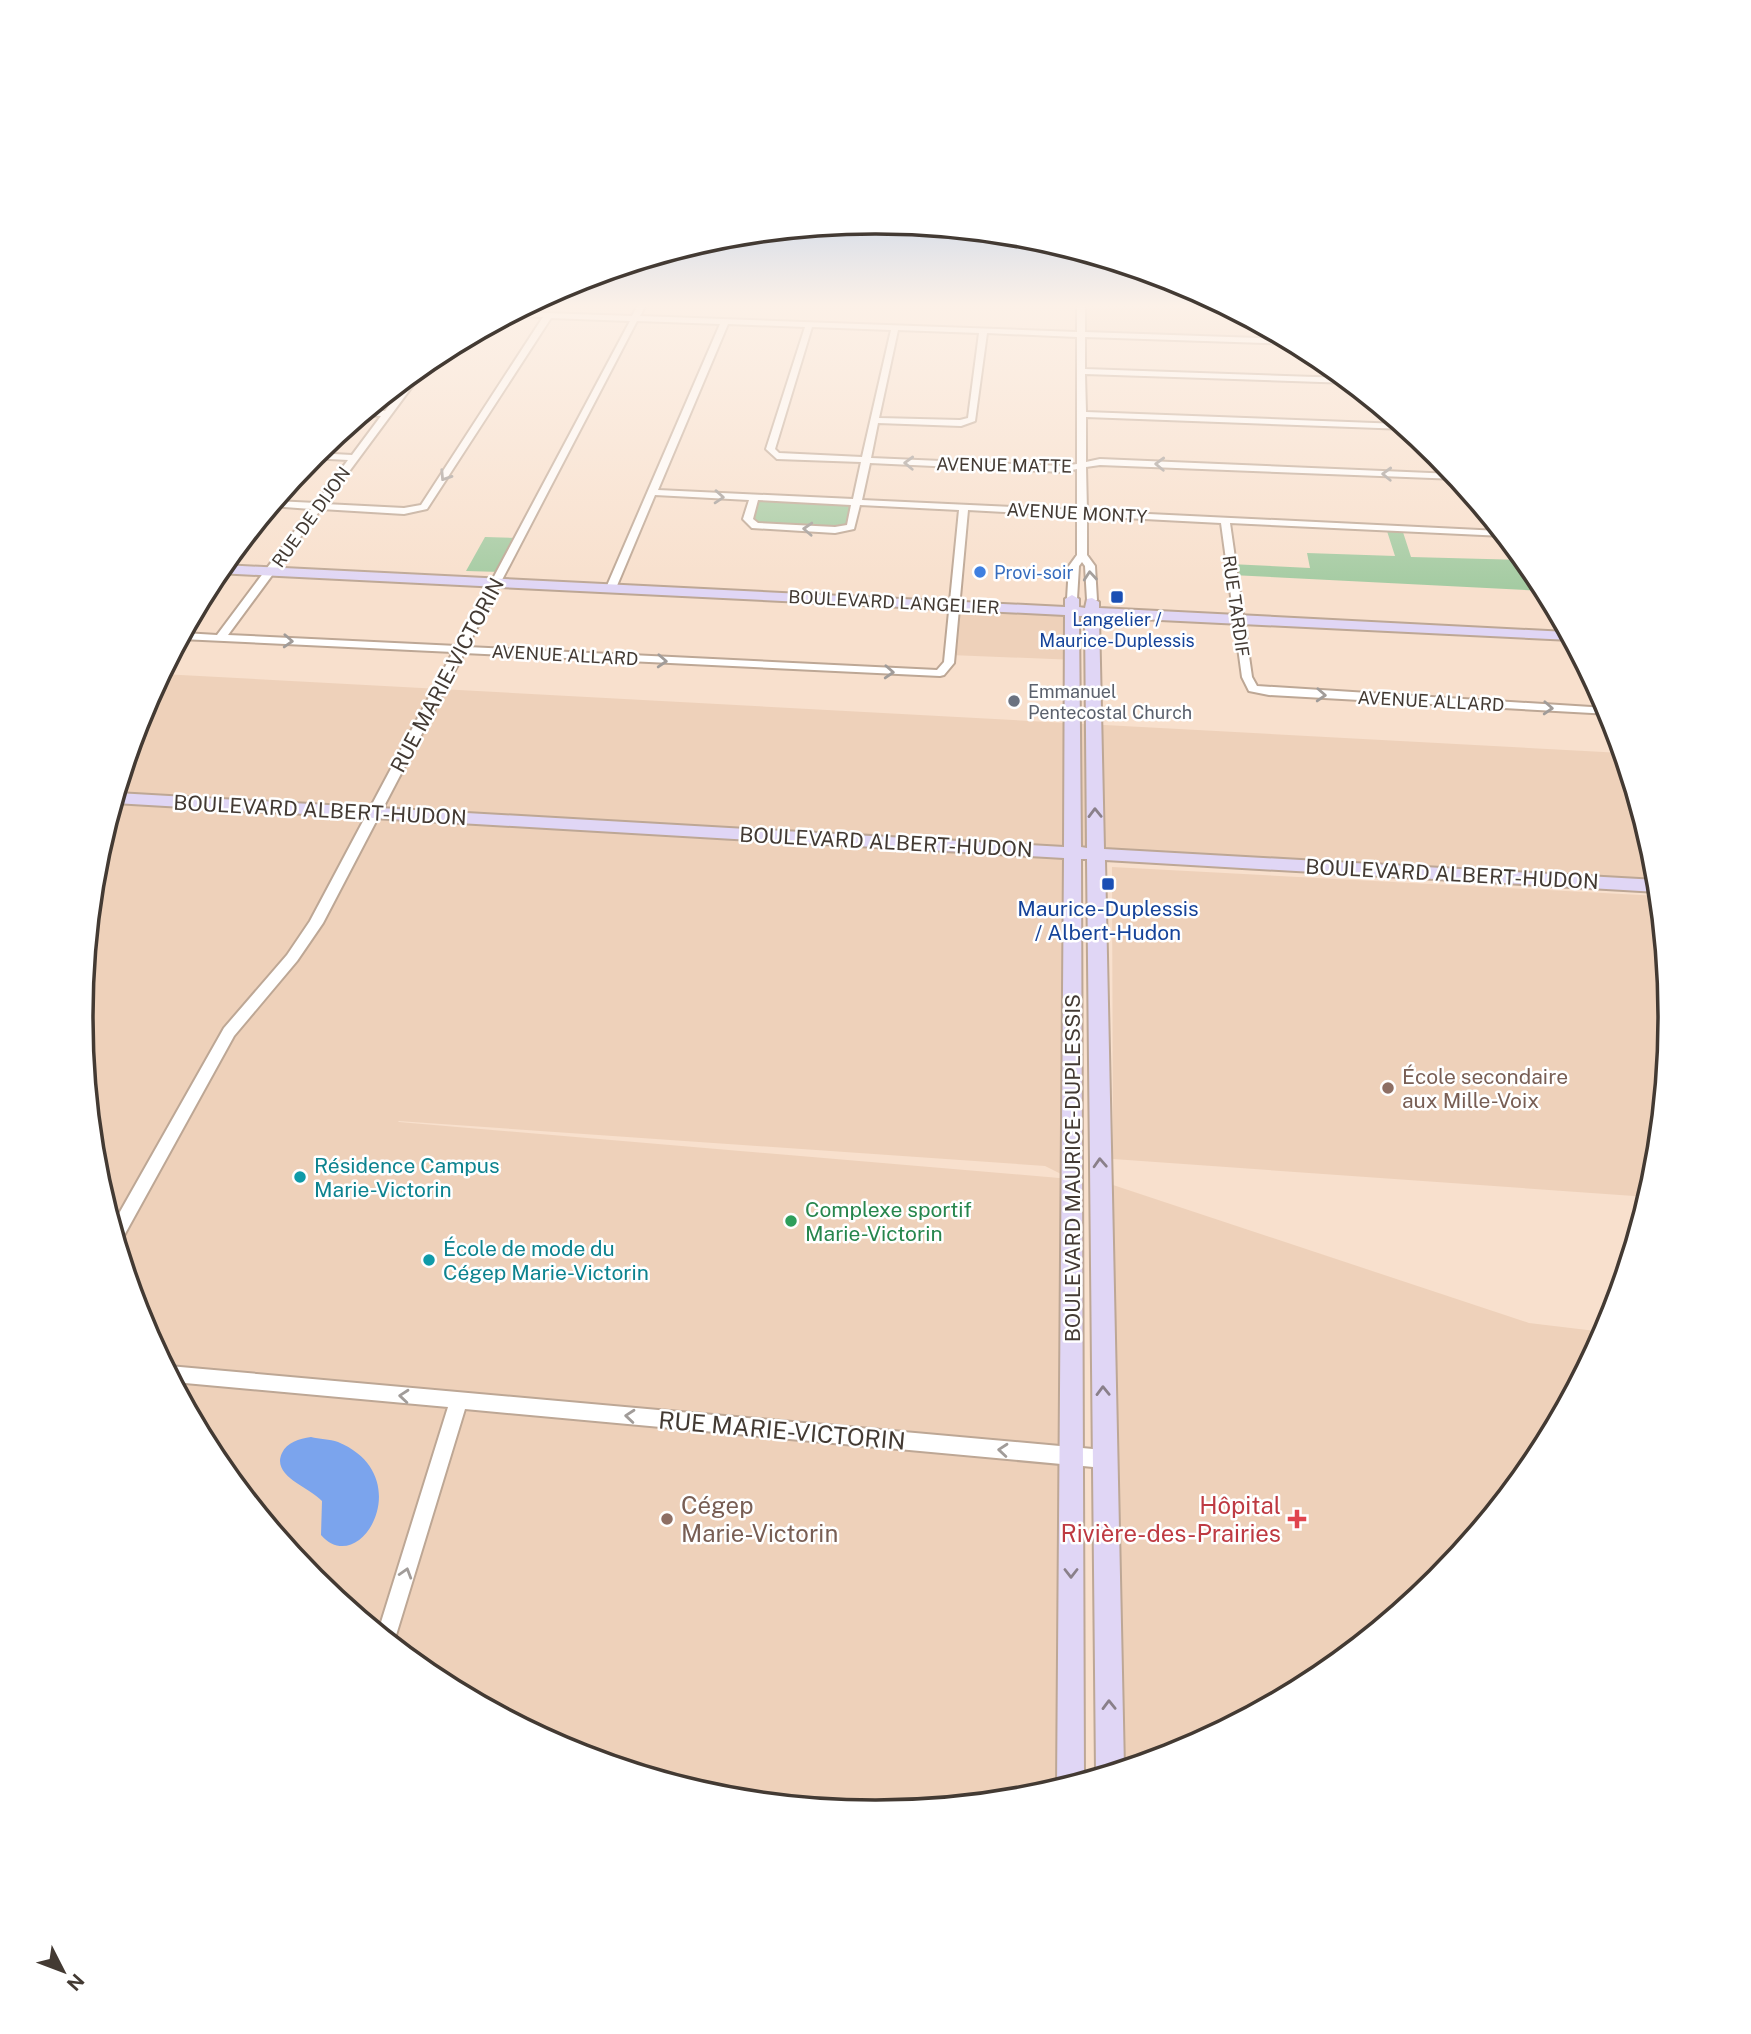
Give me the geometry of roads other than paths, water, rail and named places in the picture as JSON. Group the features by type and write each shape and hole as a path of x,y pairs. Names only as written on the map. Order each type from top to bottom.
{"street":[{"name":"RUE DE DIJON","path":"220,638 399,398"},
{"path":"284,504 404,511 424,507 495,398"},
{"name":"RUE MARIE-VICTORIN","path":"121,1226 229,1032 302,944 375,813 592,398"},
{"path":"613,583 691,398"},
{"name":"AVENUE MATTE","path":"787,398 770,452 782,457 1062,469 1100,462 1138,463 1441,476"},
{"path":"754,499 747,519 754,526 835,530 851,527 881,398"},
{"path":"876,420 961,423 972,419 975,398"},
{"name":"BOULEVARD MAURICE-DUPLESSIS","path":"1070,1775 1073,852 1082,606 1090,566 1082,555 1080,398"},
{"path":"378,413 388,414"},
{"path":"1080,414 1390,426"},
{"path":"329,457 354,458"},
{"name":"AVENUE MONTY","path":"651,492 1491,533"},
{"path":"955,599 964,508"},
{"name":"RUE TARDIF","path":"1225,521 1248,683 1254,689"},
{"name":"BOULEVARD MAURICE-DUPLESSIS","path":"1082,555 1074,566 1082,606 1096,853 1110,1763"},
{"name":"BOULEVARD LANGELIER","path":"240,561 274,567"},
{"name":"BOULEVARD LANGELIER","path":"235,568 274,567 955,599 1558,635"},
{"name":"AVENUE ALLARD","path":"192,637 931,674 946,669 949,663 955,599"},
{"name":"BOULEVARD LANGELIER","path":"1237,614 1552,624"},
{"name":"AVENUE ALLARD","path":"1254,689 1596,710"},
{"name":"BOULEVARD ALBERT-HUDON","path":"124,799 1647,885"},
{"name":"RUE MARIE-VICTORIN","path":"180,1375 1104,1459"},
{"path":"389,1630 460,1401"}],"water":[{"path":"311,1437 338,1442 362,1458 375,1477 379,1498 375,1518 365,1534 352,1544 336,1545 321,1535 322,1501 286,1475 282,1468 280,1461 287,1446"}],"place":[{"name":"Provi-soir","path":"980,572"},
{"name":"Langelier / Maurice-Duplessis","path":"1117,597"},
{"name":"Emmanuel Pentecostal Church","path":"1014,701"},
{"name":"Maurice-Duplessis / Albert-Hudon","path":"1108,884"},
{"name":"École secondaire aux Mille-Voix","path":"1388,1088"},
{"name":"Résidence Campus Marie-Victorin","path":"300,1177"},
{"name":"Complexe sportif Marie-Victorin","path":"791,1221"},
{"name":"École de mode du Cégep Marie-Victorin","path":"429,1260"},
{"name":"Cégep Marie-Victorin","path":"667,1519"},
{"name":"Hôpital Rivière-des-Prairies","path":"1297,1519"}]}
